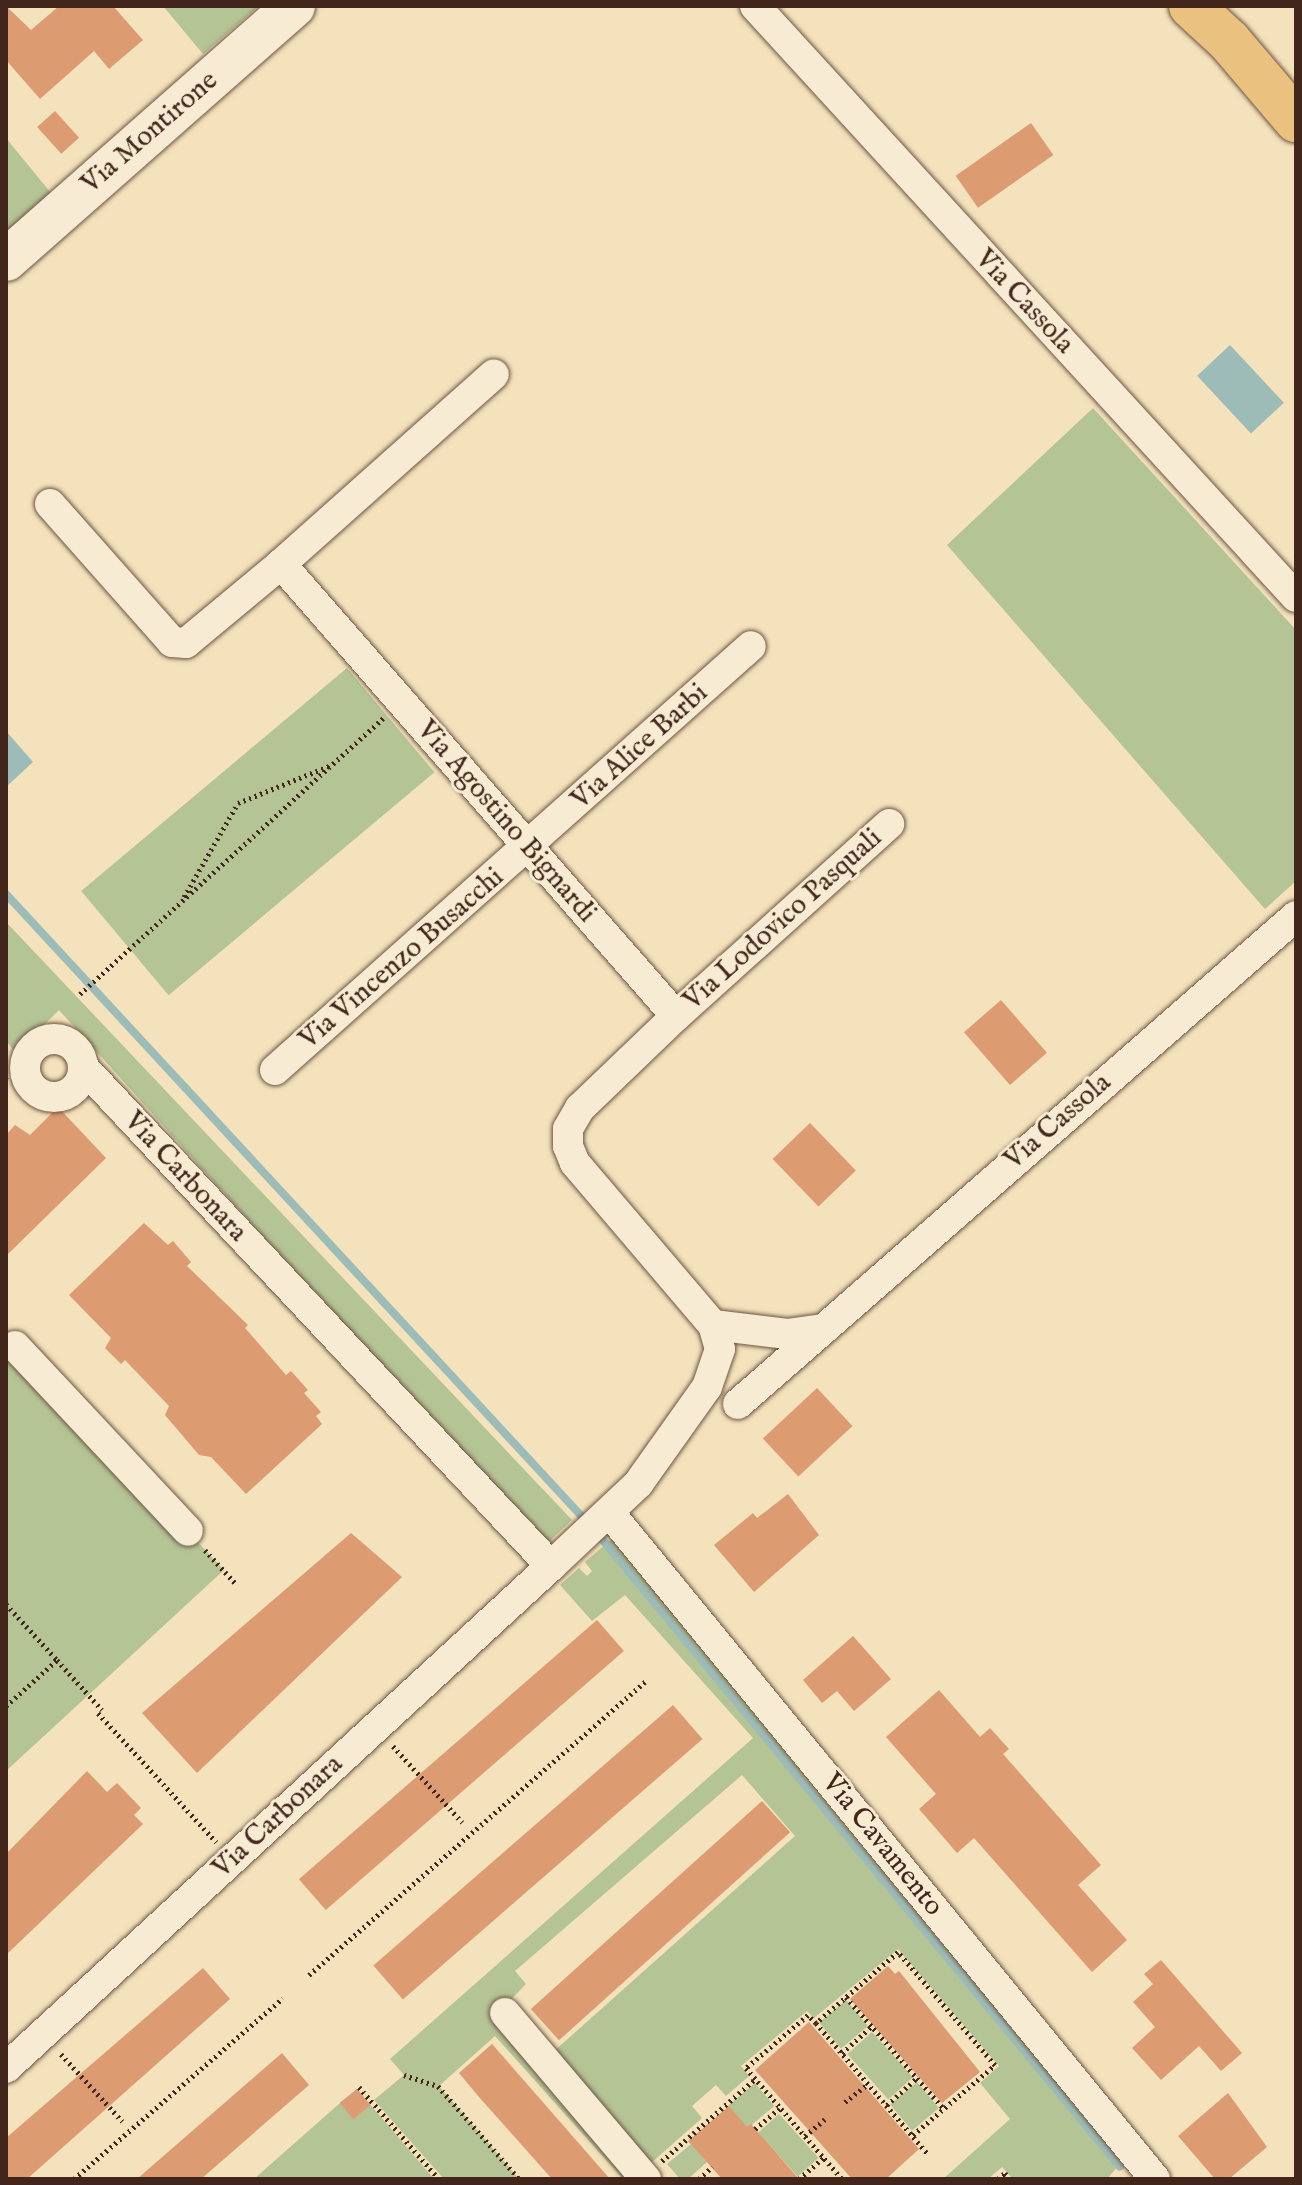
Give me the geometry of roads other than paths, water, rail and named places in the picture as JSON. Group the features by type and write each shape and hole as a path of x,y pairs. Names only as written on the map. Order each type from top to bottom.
{"main road":[{"path":"1191,6 1229,41 1296,120"},
{"path":"1237,6 1296,88"}],"street":[{"name":"Via Montirone","path":"6,260 294,6"},
{"name":"Via Cassola","path":"755,6 1296,597"},
{"path":"50,504 172,642 186,643 281,564 494,374"},
{"name":"Via Agostino Bignardi","path":"281,564 676,1016"},
{"name":"Via Alice Barbi","path":"529,848 751,646"},
{"name":"Via Lodovico Pasquali","path":"676,1016 889,824"},
{"name":"Via Vincenzo Busacchi","path":"275,1070 529,848"},
{"name":"Via Cassola","path":"738,1404 1296,916"},
{"path":"609,1512 638,1484 707,1387 720,1349 713,1325 575,1163 568,1146 568,1129 580,1108 676,1016"},
{"name":"Via Carbonara","path":"51,1039 67,1041 79,1052 83,1067 80,1081 56,1098 15,1074 36,1044 51,1039"},
{"name":"Via Carbonara","path":"83,1067 551,1566"},
{"path":"713,1325 787,1334 821,1329"},
{"path":"9,1345 188,1531"},
{"name":"Via Carbonara","path":"6,2068 609,1512"},
{"name":"Via Cavamento","path":"609,1512 1155,2179"},
{"path":"505,2013 655,2175"}],"water":[{"path":"1230,345 1284,403 1251,433 1197,376"},
{"path":"6,731 33,762 6,787"}],"waterway":[{"path":"6,894 587,1522"},
{"path":"596,1532 1120,2167"}]}
